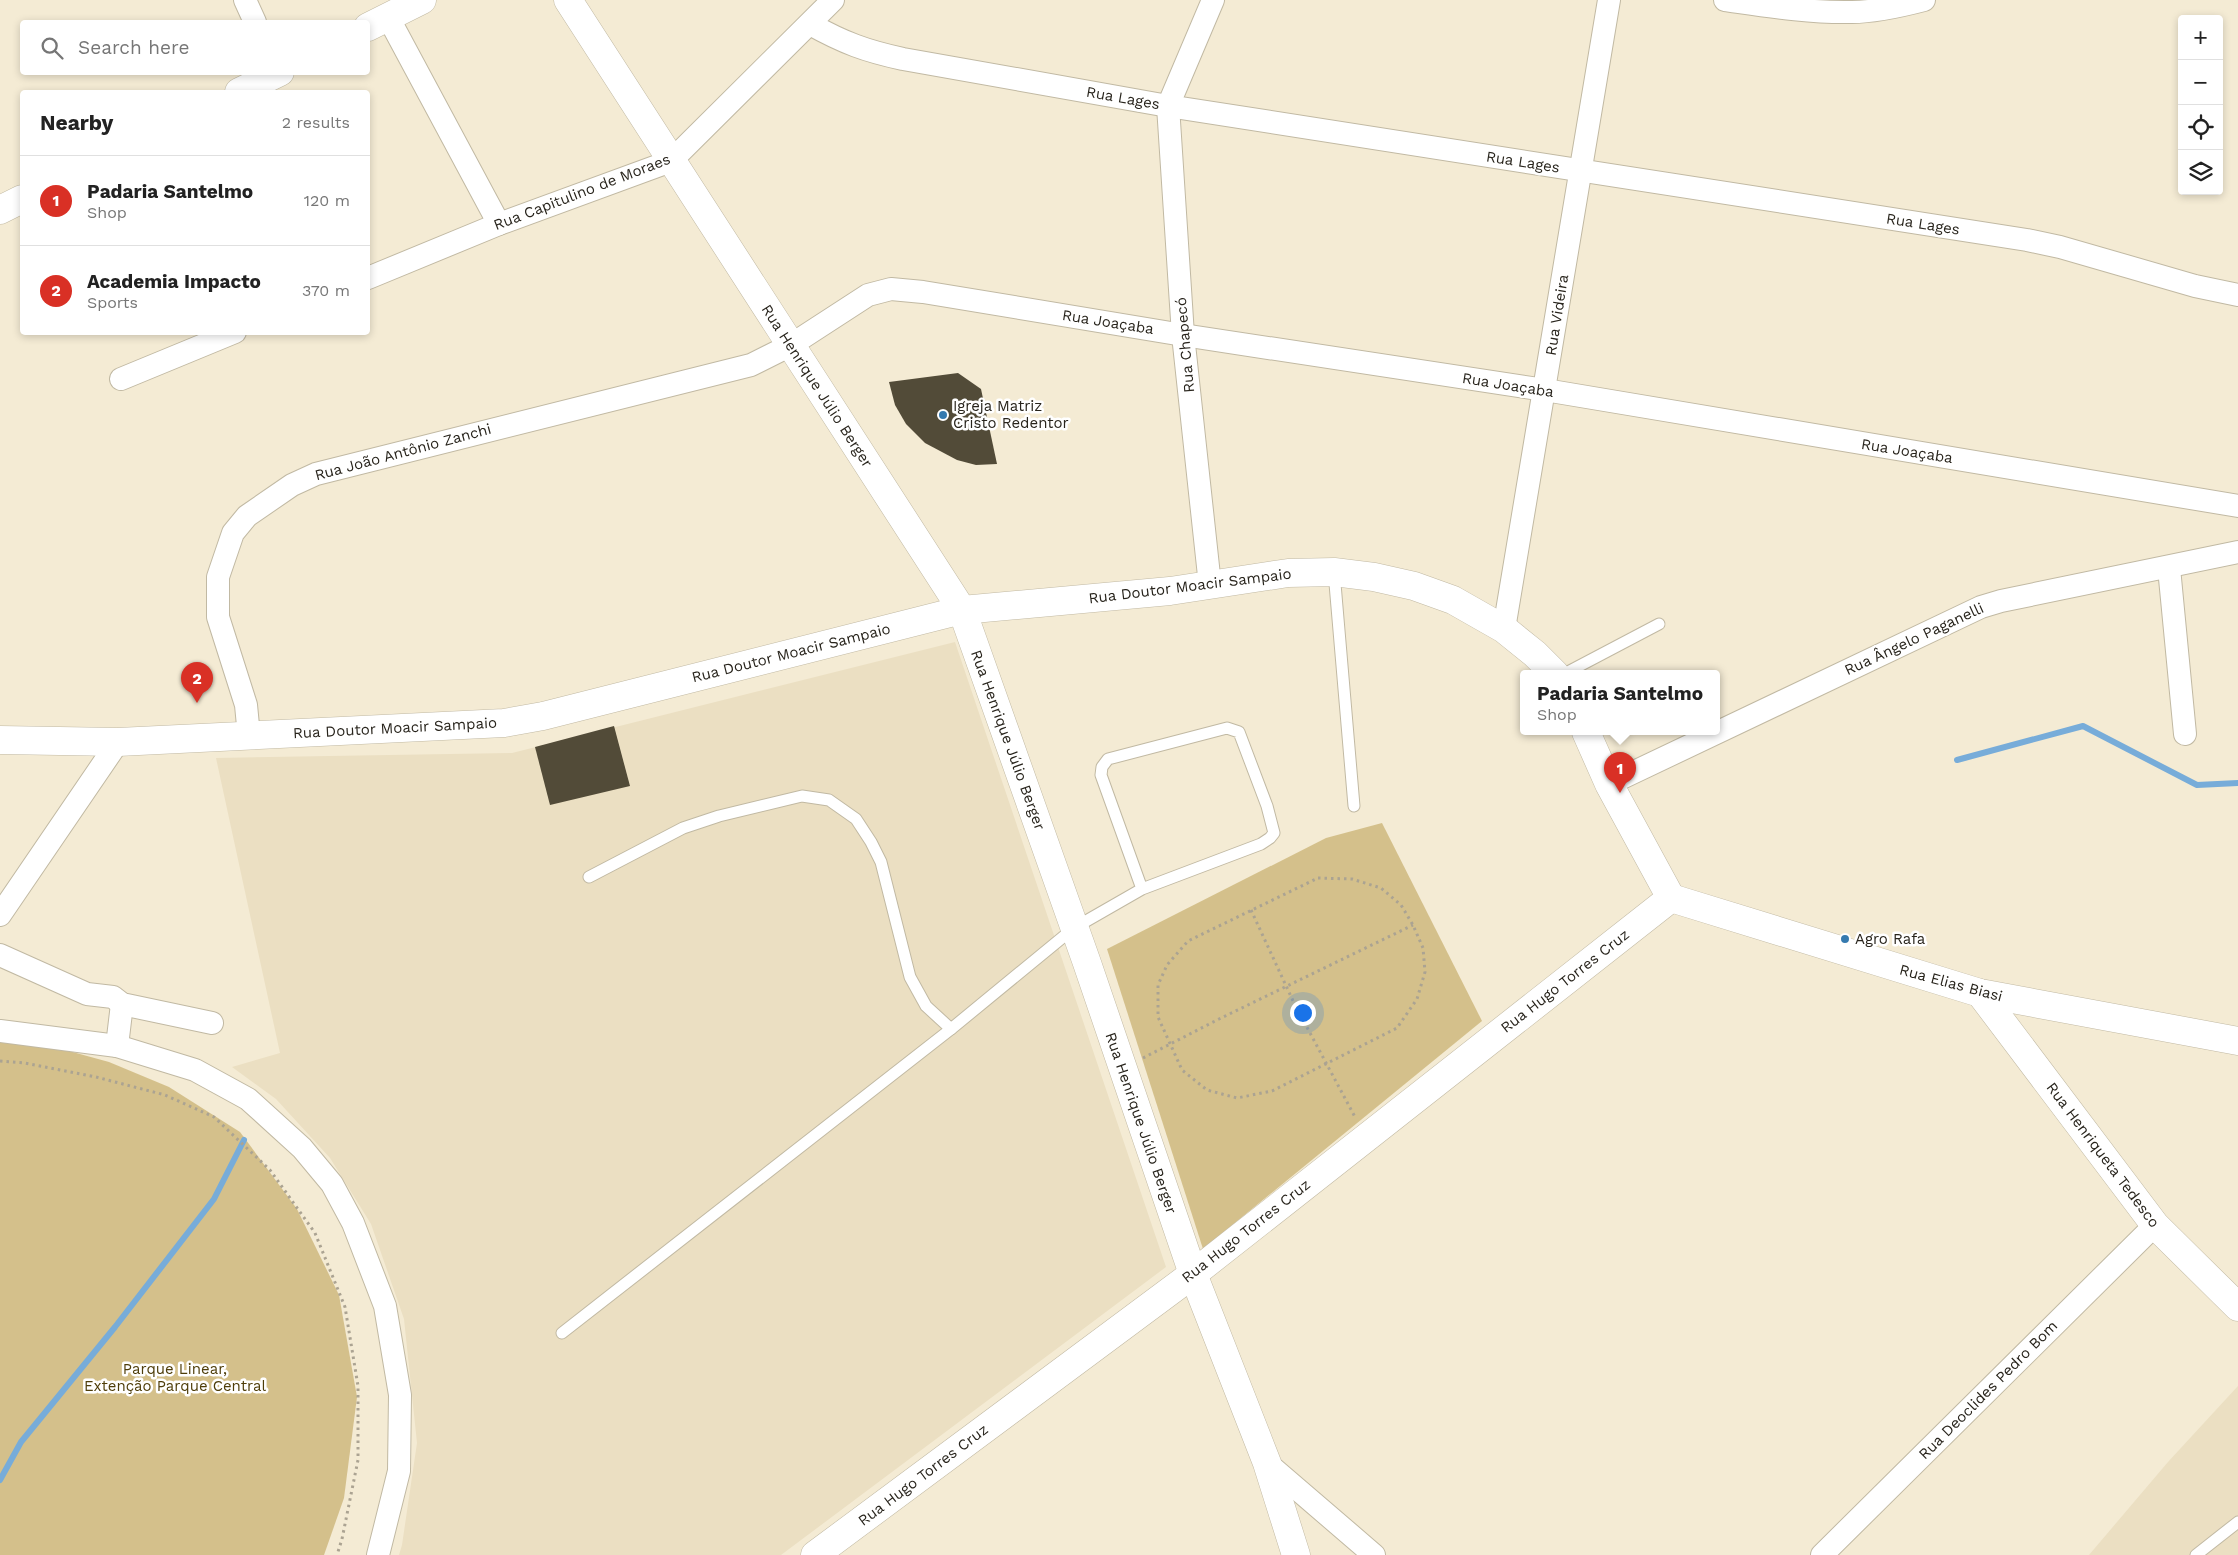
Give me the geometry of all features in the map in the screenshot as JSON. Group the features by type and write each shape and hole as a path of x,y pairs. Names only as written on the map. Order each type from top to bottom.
{"street":[{"path":"245,0 254,20"},
{"path":"422,0 378,22 499,224"},
{"name":"Rua Henrique Júlio Berger","path":"568,0 962,610 1193,1274 1266,1463 1296,1555"},
{"name":"Rua Capitulino de Moraes","path":"370,277 499,224 671,161 833,0"},
{"path":"1168,106 1213,0"},
{"name":"Rua Videira","path":"1504,629 1609,0"},
{"path":"1725,0 1820,12 1853,12 1882,9 1924,0"},
{"name":"Rua Lages","path":"810,24 843,43 869,52 1168,106 2027,240 2060,247 2168,279 2238,295"},
{"path":"243,90 274,75"},
{"name":"Rua Chapecó","path":"1168,106 1183,335 1210,585"},
{"path":"0,210 20,200"},
{"name":"Rua Joaçaba","path":"791,345 868,295 891,289 1545,390 2238,506"},
{"path":"121,379 228,335"},
{"name":"Rua João Antônio Zanchi","path":"249,736 246,705 218,618 216,601 218,577 233,533 247,516 268,499 292,484 316,474 534,418 737,370 770,358 791,345"},
{"name":"Rua Ângelo Paganelli","path":"1720,731 1981,607 2001,601 2169,568 2238,552"},
{"path":"2169,568 2185,734"},
{"name":"Rua Doutor Moacir Sampaio","path":"0,740 118,742 473,725 543,716 962,610 1170,590 1288,573 1334,572 1374,577 1414,586 1453,600 1504,629 1535,654 1551,670"},
{"path":"1587,735 1609,784 1671,898"},
{"name":"Rua Ângelo Paganelli","path":"1609,784 1712,735"},
{"path":"0,915 118,742"},
{"name":"Rua Elias Biasi","path":"1671,898 1980,993 2238,1041"},
{"name":"Rua Hugo Torres Cruz","path":"815,1555 1193,1274 1671,898"},
{"path":"0,955 86,994 113,997 122,1004 212,1022"},
{"name":"Rua Henriqueta Tedesco","path":"1980,993 2155,1225 2238,1307"},
{"path":"117,1046 122,1004"},
{"path":"0,1031 117,1046 195,1070 248,1099 302,1148 332,1184 353,1223 385,1306 400,1395 399,1471 378,1555"},
{"name":"Rua Deoclides Pedro Bom","path":"1822,1555 2155,1225"},
{"path":"1266,1463 1374,1555"}],"lane":[{"path":"1334,572 1354,806"},
{"path":"1572,670 1659,624"},
{"path":"562,1333 952,1029 1074,928 1142,888 1261,844 1270,838 1274,833 1267,806 1239,732 1227,728 1108,760 1102,767 1102,775 1142,888"},
{"path":"589,877 692,825 802,796 829,800 856,820 871,842 881,862 910,977 926,1006 952,1029"},
{"path":"2196,1555 2238,1522"}],"path":[{"path":"1318,878 1352,879 1381,888 1401,905 1413,925 1423,948 1425,972 1417,1000 1397,1028 1272,1091 1237,1098 1207,1090 1182,1070 1158,1017 1158,985 1167,965 1188,942 1318,878"},
{"path":"1251,910 1286,987 1366,1138"},
{"path":"1136,1062 1413,925"},
{"path":"0,1060 25,1063 104,1079 165,1095 214,1117 270,1170 315,1233 345,1307 358,1386 358,1460 337,1555"}],"shaded area":[{"path":"955,642 1166,1267 781,1555 399,1555 417,1443 404,1319 371,1224 330,1158 276,1099 232,1067 280,1053 216,758 512,753"},
{"path":"2238,1386 2238,1555 2089,1555 2168,1462"}],"green space":[{"path":"1382,823 1482,1021 1203,1249 1107,949 1326,838"},
{"name":"Parque Linear, Extenção Parque Central","path":"0,1037 25,1039 109,1062 169,1087 240,1132 297,1209 339,1295 357,1397 344,1498 324,1555 0,1555"}],"building":[{"name":"Igreja Matriz Cristo Redentor","path":"958,373 981,389 997,464 976,465 957,460 925,443 906,424 895,405 889,382"},
{"path":"614,726 630,786 550,805 535,747"}],"waterway":[{"path":"1957,760 2083,726 2197,785 2238,783"},
{"path":"0,1480 21,1442 115,1327 214,1199 244,1140"}],"place":[{"name":"Igreja Matriz Cristo Redentor","path":"943,415"},
{"name":"Academia Impacto","path":"197,703"},
{"name":"Padaria Santelmo","path":"1620,793"},
{"name":"Agro Rafa","path":"1845,939"}]}
